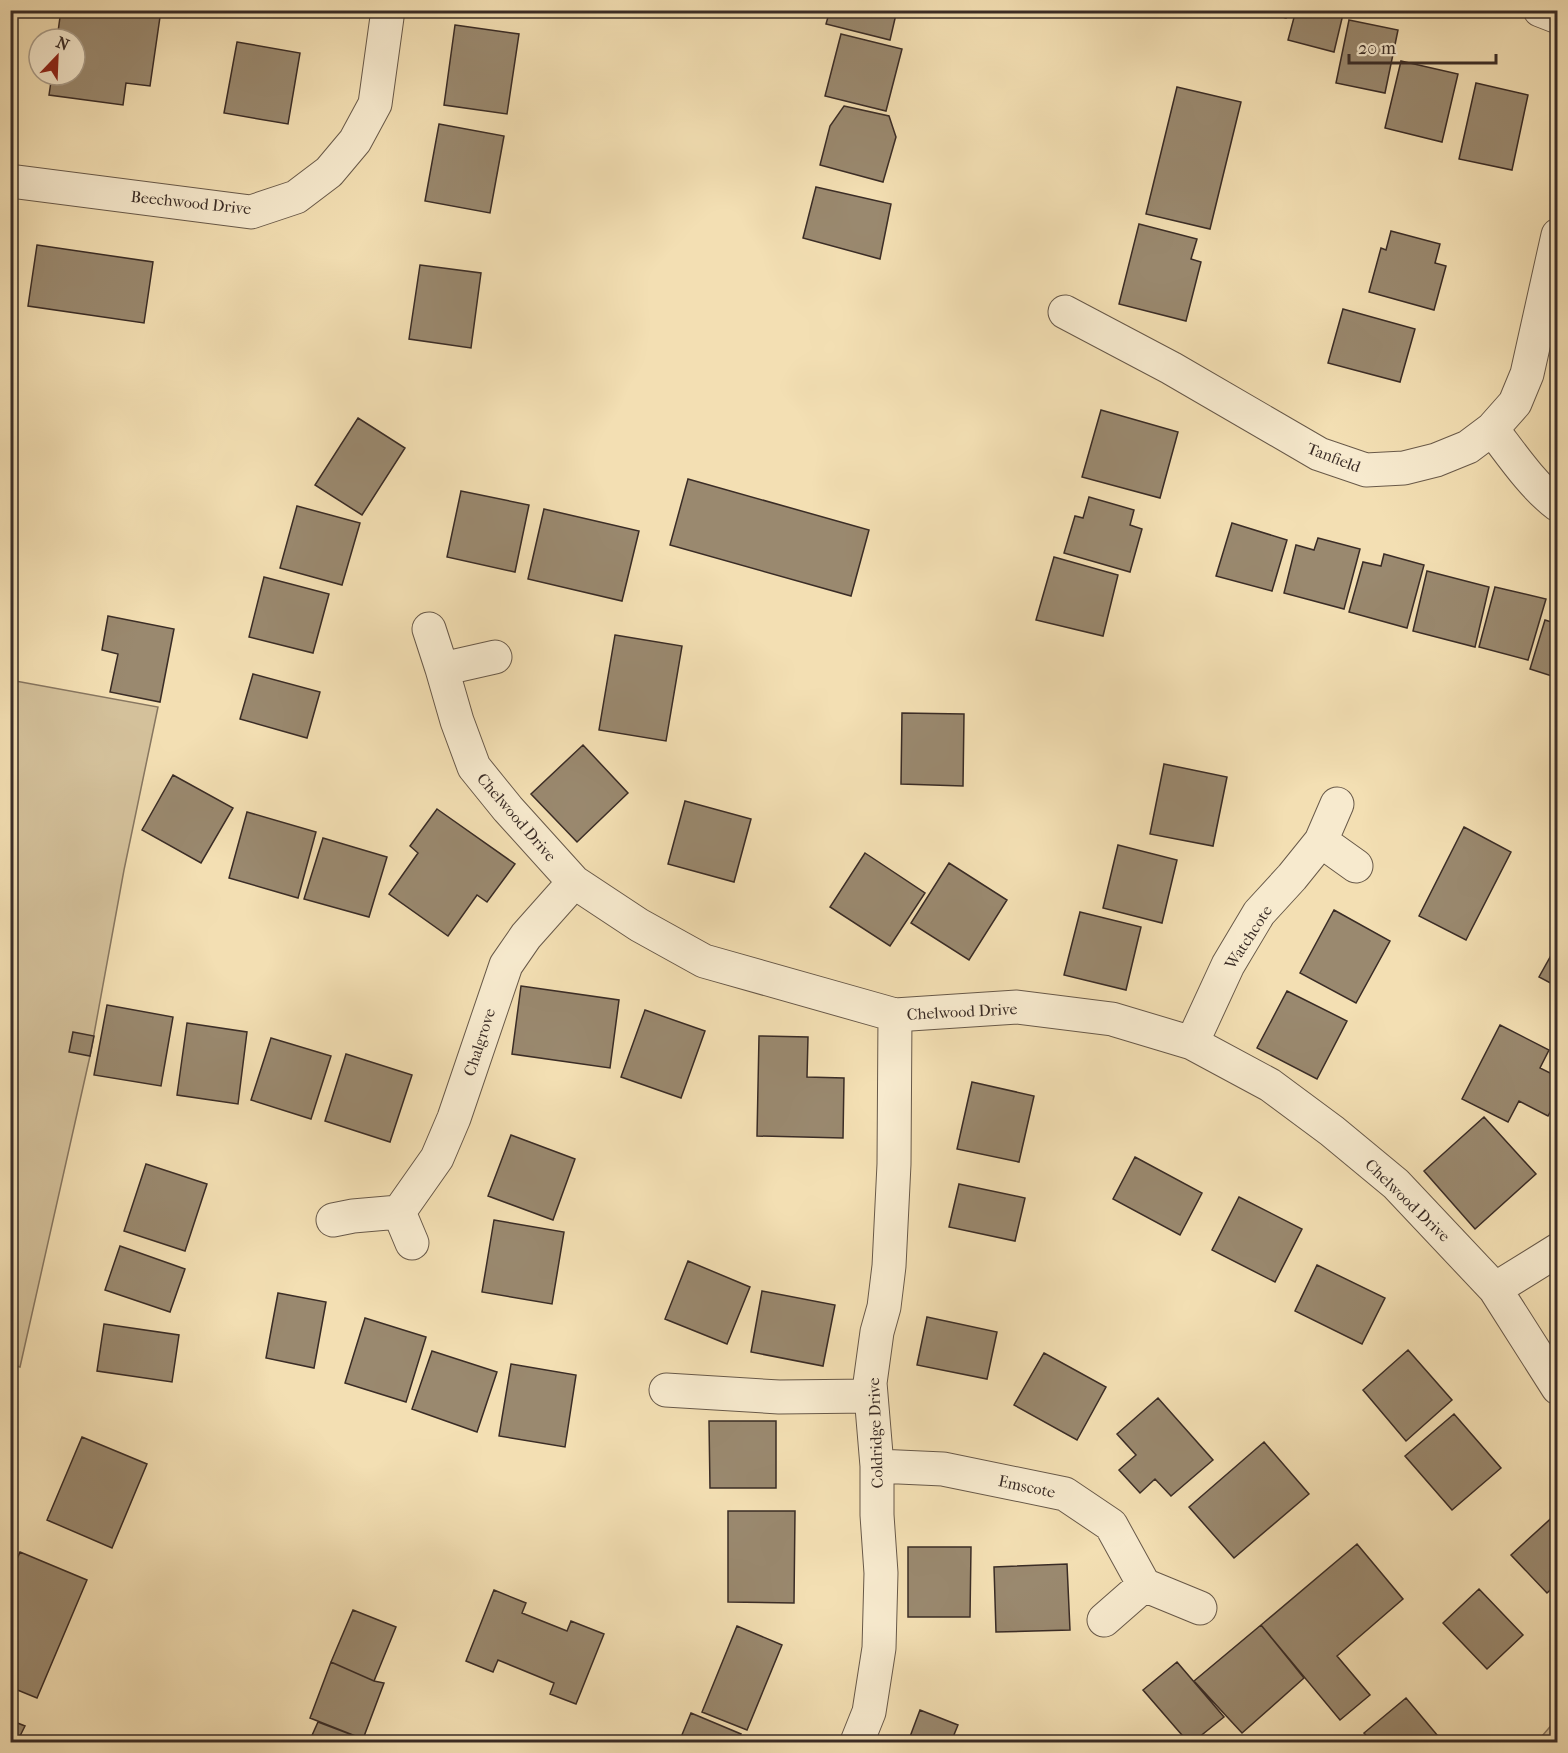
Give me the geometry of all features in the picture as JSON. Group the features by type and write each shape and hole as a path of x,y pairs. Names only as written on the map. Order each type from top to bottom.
{"street":[{"name":"Beechwood Drive","path":"10,181 251,212 296,197 329,172 356,141 375,104 388,10"},
{"path":"1540,10 1557,17"},
{"name":"Tanfield","path":"1065,312 1171,368 1319,454 1366,470 1404,468 1436,460 1468,447 1492,429 1515,403 1527,374 1557,235"},
{"path":"1492,429 1518,464 1557,505"},
{"name":"Chelwood Drive","path":"429,629 457,721 474,766 508,809 574,882 639,925 704,961 895,1015 1017,1007 1112,1019 1192,1043 1270,1085 1332,1131 1396,1184 1495,1289 1557,1388"},
{"path":"442,669 495,657"},
{"name":"Watchcote","path":"1192,1043 1228,965 1259,913 1293,877 1321,841 1336,804"},
{"path":"1321,841 1356,866"},
{"name":"Chalgrove","path":"399,1212 437,1158 454,1118 489,1009 506,965 526,936 574,882"},
{"name":"Coldridge Drive","path":"857,1743 869,1712 879,1648 880,1574 877,1466 870,1383 889,1266 894,1153 895,1015"},
{"path":"333,1220 399,1212 412,1243"},
{"path":"1495,1289 1557,1250"},
{"path":"666,1390 779,1398 872,1396"},
{"name":"Emscote","path":"877,1466 943,1469 1065,1494 1111,1525 1144,1585"},
{"path":"1104,1620 1144,1585 1200,1608"}],"shaded area":[{"path":"10,680 158,707 124,870 90,1056 20,1367 10,1364"},
{"path":"1557,1720 1557,1742 1537,1742 1554,1722"}],"building":[{"path":"61,10 109,10 160,17 150,86 126,83 123,105 49,95 50,87 87,87 87,27 59,27"},
{"path":"830,10 897,10 890,40 826,24"},
{"path":"1258,10 1288,10 1286,18"},
{"path":"1296,10 1344,10 1334,52 1288,40"},
{"path":"1349,20 1398,30 1385,93 1336,83"},
{"path":"455,25 519,34 507,114 444,105"},
{"path":"841,34 902,49 886,111 825,96"},
{"path":"237,42 300,53 288,124 224,113"},
{"path":"1401,61 1458,74 1442,142 1385,128"},
{"path":"1476,83 1528,95 1512,170 1459,159"},
{"path":"1177,87 1241,102 1210,229 1146,214"},
{"path":"844,106 889,116 896,137 883,182 820,165 830,126"},
{"path":"439,124 504,136 490,213 425,201"},
{"path":"816,187 891,204 880,259 803,238"},
{"path":"1139,224 1197,239 1191,259 1201,262 1186,321 1119,304"},
{"path":"1391,231 1440,244 1435,263 1446,266 1434,310 1369,292 1381,248 1386,250"},
{"path":"37,245 153,262 144,323 28,306"},
{"path":"420,265 481,273 471,348 409,339"},
{"path":"1343,309 1415,329 1400,382 1328,363"},
{"path":"1101,410 1178,432 1160,498 1082,477"},
{"path":"358,418 405,448 362,515 315,485"},
{"path":"688,479 869,530 851,596 670,545"},
{"path":"461,491 529,505 515,572 447,557"},
{"path":"1089,497 1134,510 1130,525 1142,529 1130,572 1064,553 1075,516 1083,518"},
{"path":"297,506 360,523 342,585 280,568"},
{"path":"544,509 639,531 622,601 528,579"},
{"path":"1232,523 1287,540 1272,591 1216,576"},
{"path":"1318,538 1360,549 1344,609 1284,593 1296,545 1314,550"},
{"path":"1384,554 1424,565 1407,628 1349,612 1363,562 1381,566"},
{"path":"1054,557 1118,575 1103,636 1036,620"},
{"path":"1427,571 1489,587 1475,647 1413,631"},
{"path":"264,577 329,594 313,653 249,637"},
{"path":"1495,587 1546,599 1528,660 1479,647"},
{"path":"108,616 174,629 160,702 110,692 118,654 102,650"},
{"path":"1545,620 1558,624 1558,678 1530,669"},
{"path":"615,635 682,646 666,741 599,730"},
{"path":"253,674 320,692 307,738 240,719"},
{"path":"902,713 964,714 963,786 901,784"},
{"path":"583,745 628,793 577,842 531,794"},
{"path":"1164,764 1227,777 1213,846 1150,834"},
{"path":"173,775 233,808 201,863 142,830"},
{"path":"685,801 751,819 734,882 668,864"},
{"path":"437,809 515,864 487,902 477,895 448,936 389,894 418,853 410,846"},
{"path":"247,812 316,832 298,898 229,878"},
{"path":"1464,827 1511,852 1466,940 1419,916"},
{"path":"323,838 387,857 369,917 304,899"},
{"path":"1118,845 1177,860 1162,923 1103,908"},
{"path":"865,853 925,893 890,946 830,907"},
{"path":"949,863 1007,900 969,960 911,923"},
{"path":"1334,910 1390,941 1356,1003 1300,973"},
{"path":"1080,912 1141,927 1126,990 1064,975"},
{"path":"1558,943 1558,987 1539,977"},
{"path":"521,986 619,1000 610,1068 512,1054"},
{"path":"1287,991 1347,1021 1317,1079 1257,1048"},
{"path":"107,1005 173,1017 161,1086 94,1075"},
{"path":"645,1010 705,1031 681,1098 621,1077"},
{"path":"187,1023 247,1032 238,1104 177,1095"},
{"path":"1500,1025 1549,1050 1540,1068 1558,1077 1558,1098 1548,1116 1519,1101 1508,1122 1462,1099"},
{"path":"73,1032 94,1036 90,1056 69,1052"},
{"path":"759,1036 808,1037 807,1077 844,1078 843,1138 757,1136"},
{"path":"271,1038 331,1056 311,1119 251,1100"},
{"path":"346,1054 412,1075 390,1142 325,1121"},
{"path":"972,1082 1034,1096 1019,1162 957,1149"},
{"path":"1484,1117 1536,1174 1475,1229 1424,1171"},
{"path":"511,1135 575,1159 553,1220 488,1196"},
{"path":"1135,1157 1202,1193 1180,1235 1113,1199"},
{"path":"146,1164 207,1184 185,1251 124,1231"},
{"path":"959,1184 1025,1198 1015,1241 949,1227"},
{"path":"1239,1197 1302,1229 1275,1282 1212,1250"},
{"path":"494,1220 564,1232 552,1304 482,1292"},
{"path":"120,1246 185,1269 170,1312 105,1290"},
{"path":"688,1261 750,1287 727,1344 665,1319"},
{"path":"1317,1265 1385,1298 1362,1344 1295,1311"},
{"path":"762,1291 835,1305 823,1366 751,1352"},
{"path":"278,1293 326,1302 314,1368 266,1358"},
{"path":"927,1317 997,1332 987,1379 917,1365"},
{"path":"365,1318 426,1337 406,1402 345,1383"},
{"path":"104,1324 179,1335 172,1382 97,1371"},
{"path":"1408,1350 1452,1400 1406,1441 1363,1390"},
{"path":"432,1351 497,1372 477,1432 412,1409"},
{"path":"1044,1353 1106,1387 1077,1440 1014,1405"},
{"path":"511,1364 576,1375 565,1447 499,1436"},
{"path":"1158,1398 1213,1460 1171,1496 1155,1479 1140,1493 1119,1470 1136,1455 1117,1434"},
{"path":"1454,1414 1501,1468 1452,1510 1405,1456"},
{"path":"709,1421 776,1421 776,1488 710,1488"},
{"path":"82,1437 147,1464 112,1548 47,1520"},
{"path":"1264,1442 1309,1494 1234,1558 1189,1507"},
{"path":"728,1511 795,1511 794,1603 728,1602"},
{"path":"1558,1512 1558,1583 1547,1593 1511,1555"},
{"path":"1357,1544 1403,1599 1337,1656 1370,1695 1340,1720 1261,1625"},
{"path":"908,1547 971,1547 970,1617 908,1617"},
{"path":"20,1552 87,1580 37,1698 10,1687 10,1575"},
{"path":"1067,1564 1070,1630 996,1632 994,1567"},
{"path":"1479,1589 1523,1635 1487,1669 1443,1623"},
{"path":"494,1590 526,1603 522,1613 567,1631 571,1621 604,1634 576,1704 550,1694 554,1683 498,1660 493,1672 466,1661"},
{"path":"353,1610 396,1627 374,1681 331,1662"},
{"path":"1261,1625 1304,1678 1242,1733 1194,1681"},
{"path":"737,1626 782,1645 747,1730 702,1712"},
{"path":"331,1662 374,1681 384,1683 363,1739 310,1718"},
{"path":"1177,1662 1224,1717 1193,1742 1188,1742 1143,1690"},
{"path":"1406,1698 1443,1742 1372,1742 1364,1733"},
{"path":"920,1710 958,1725 951,1742 908,1742"},
{"path":"691,1713 741,1734 737,1742 679,1742"},
{"path":"10,1720 25,1726 17,1742 10,1742"},
{"path":"318,1722 363,1739 361,1742 309,1742"}]}
